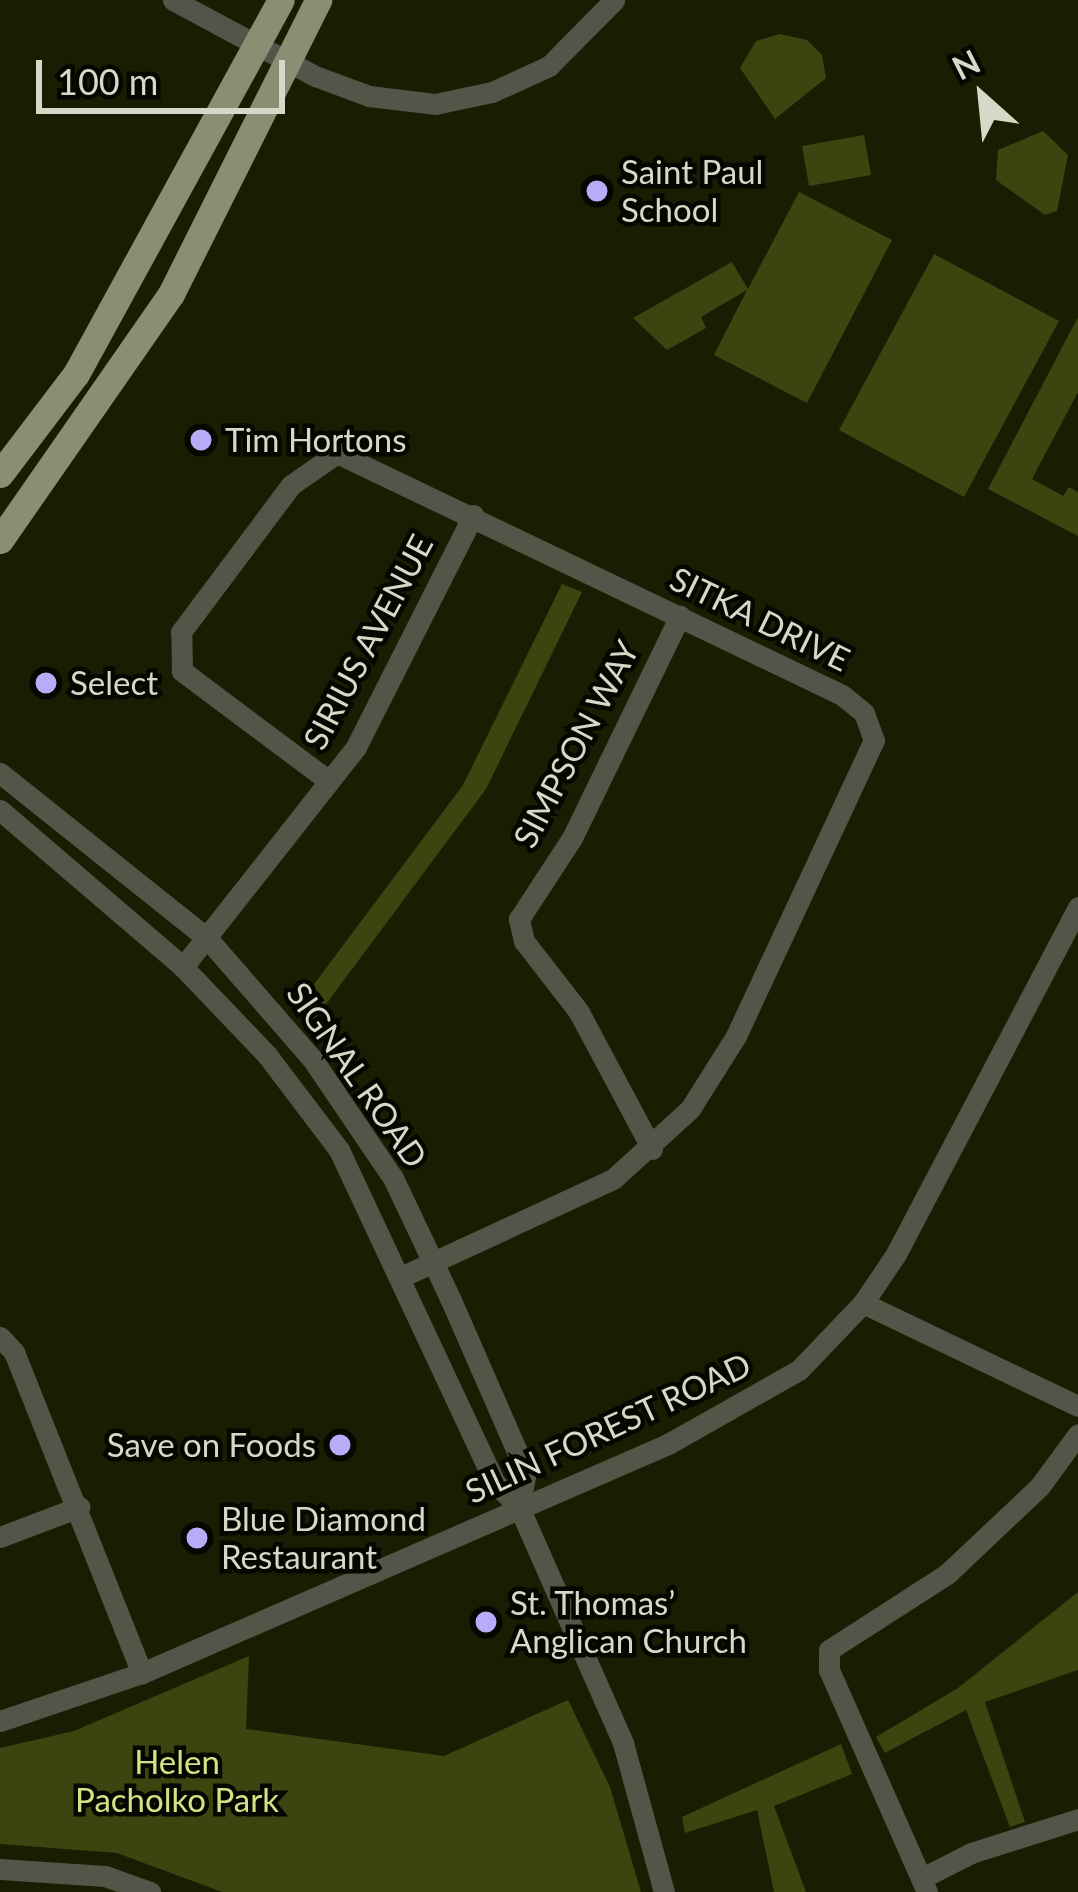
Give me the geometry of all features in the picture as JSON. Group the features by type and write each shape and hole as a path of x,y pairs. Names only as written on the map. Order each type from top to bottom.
{"main road":[{"path":"0,474 76,374 281,0"},
{"path":"0,540 171,294 291,65 318,0"}],"street":[{"path":"173,0 291,65 369,96 409,104 464,99 549,65 614,0"},
{"name":"SITKA DRIVE","path":"329,781 182,671 181,632 291,485 337,453 842,695 864,712 874,740 722,1063 652,1149 589,1193 403,1276"},
{"name":"SIRIUS AVENUE","path":"184,968 356,747 472,515"},
{"name":"SIMPSON WAY","path":"652,1149 579,1012 524,941 518,919 572,838 680,616"},
{"name":"SIGNAL ROAD","path":"0,773 206,938 266,1000 356,1119 433,1263 526,1472 519,1508"},
{"name":"SIGNAL ROAD","path":"0,809 184,968 268,1055 339,1150 403,1276 495,1484 519,1508 641,1792 664,1892"},
{"name":"SILIN FOREST ROAD","path":"0,1721 142,1673 519,1508 742,1409 800,1370 863,1303 1078,907"},
{"path":"863,1303 1078,1406"},
{"path":"0,1337 79,1507 142,1673"},
{"path":"1078,1435 1040,1486 947,1574 829,1650 829,1670 925,1885 971,1853 1078,1820"},
{"path":"0,1537 79,1507"},
{"path":"5,1877 105,1876 150,1892"}],"green space":[{"path":"780,34 807,40 822,55 826,78 775,119 740,68 756,41"},
{"path":"1043,131 1068,155 1057,211 1045,215 996,180 998,150"},
{"path":"864,135 871,175 809,186 802,146"},
{"path":"799,192 892,240 807,403 714,355 747,290 701,317 706,328 667,350 633,318 732,262 748,289"},
{"path":"934,254 1059,321 964,497 839,430"},
{"path":"1078,317 1078,392 1032,479 1063,496 1069,487 1078,492 1078,536 988,489"},
{"path":"562,584 582,592 486,789 312,1023 294,1011 463,785"},
{"path":"1078,1592 1078,1670 985,1702 1025,1822 1010,1827 966,1710 885,1753 876,1737 958,1688"},
{"name":"Helen Pacholko Park","path":"249,1656 246,1729 444,1756 568,1700 610,1787 641,1892 222,1892 117,1853 0,1844 0,1748 74,1731"},
{"path":"841,1744 852,1774 774,1806 806,1892 774,1892 757,1810 685,1833 682,1817"}],"place":[{"name":"Saint Paul School","path":"597,191"},
{"name":"Tim Hortons","path":"201,440"},
{"name":"Select","path":"46,683"},
{"name":"Save on Foods","path":"340,1445"},
{"name":"Blue Diamond Restaurant","path":"197,1538"},
{"name":"St. Thomas’ Anglican Church","path":"486,1622"}]}
